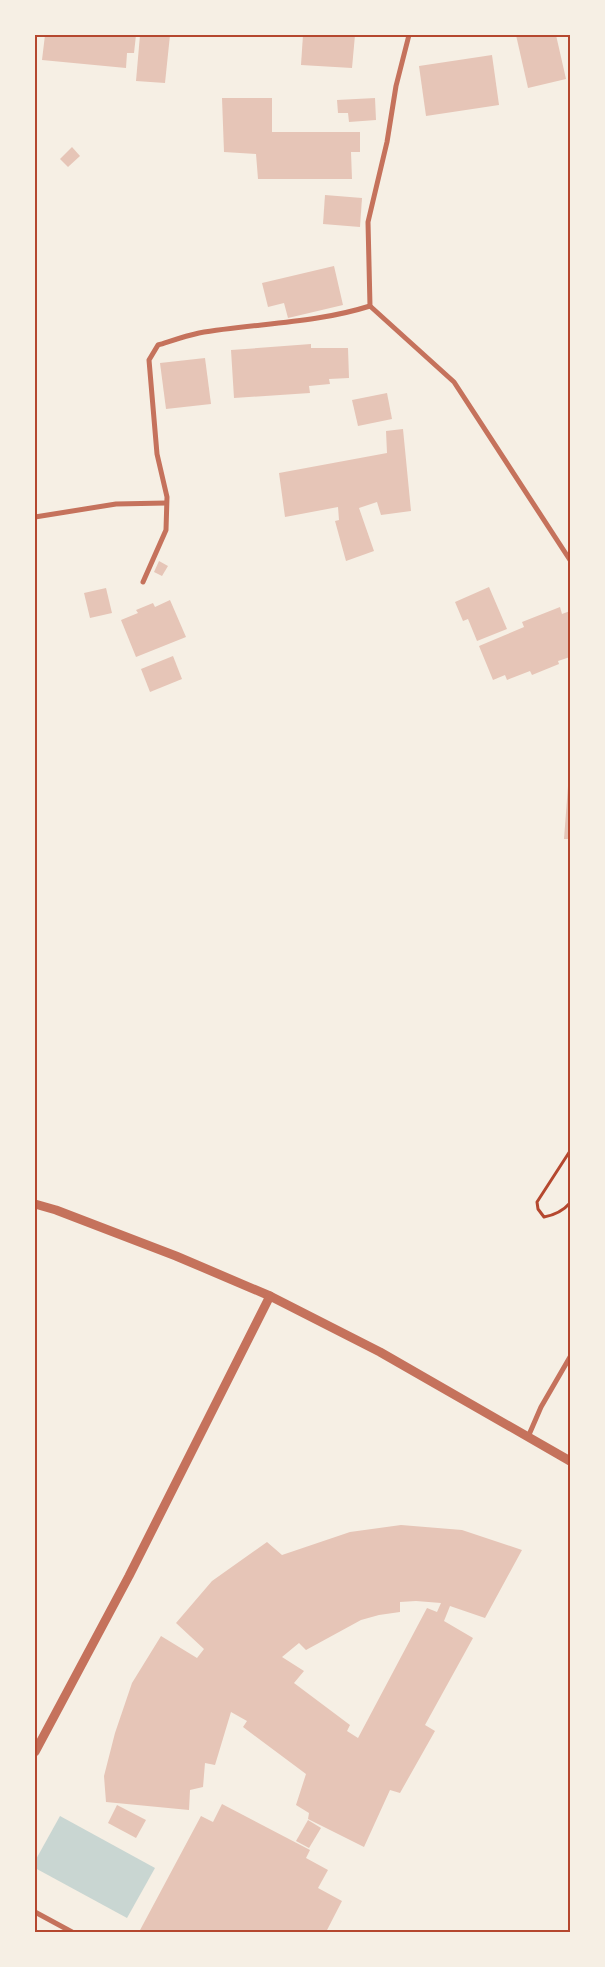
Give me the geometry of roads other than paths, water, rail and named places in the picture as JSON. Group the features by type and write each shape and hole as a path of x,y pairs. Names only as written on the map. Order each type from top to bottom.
{"street":[{"path":"409,35 396,86 387,142 368,222 370,306 454,382 570,560"},
{"path":"143,582 166,530 166,503 157,454 149,360 158,345 198,333 274,325 344,314 370,306"},
{"path":"35,517 116,504 166,503"},
{"path":"35,1204 56,1210 176,1256 270,1296 380,1352 570,1461"},
{"path":"35,1752 129,1576 270,1296"},
{"path":"528,1437 541,1407 570,1357"},
{"path":"35,1912 72,1932"}]}
